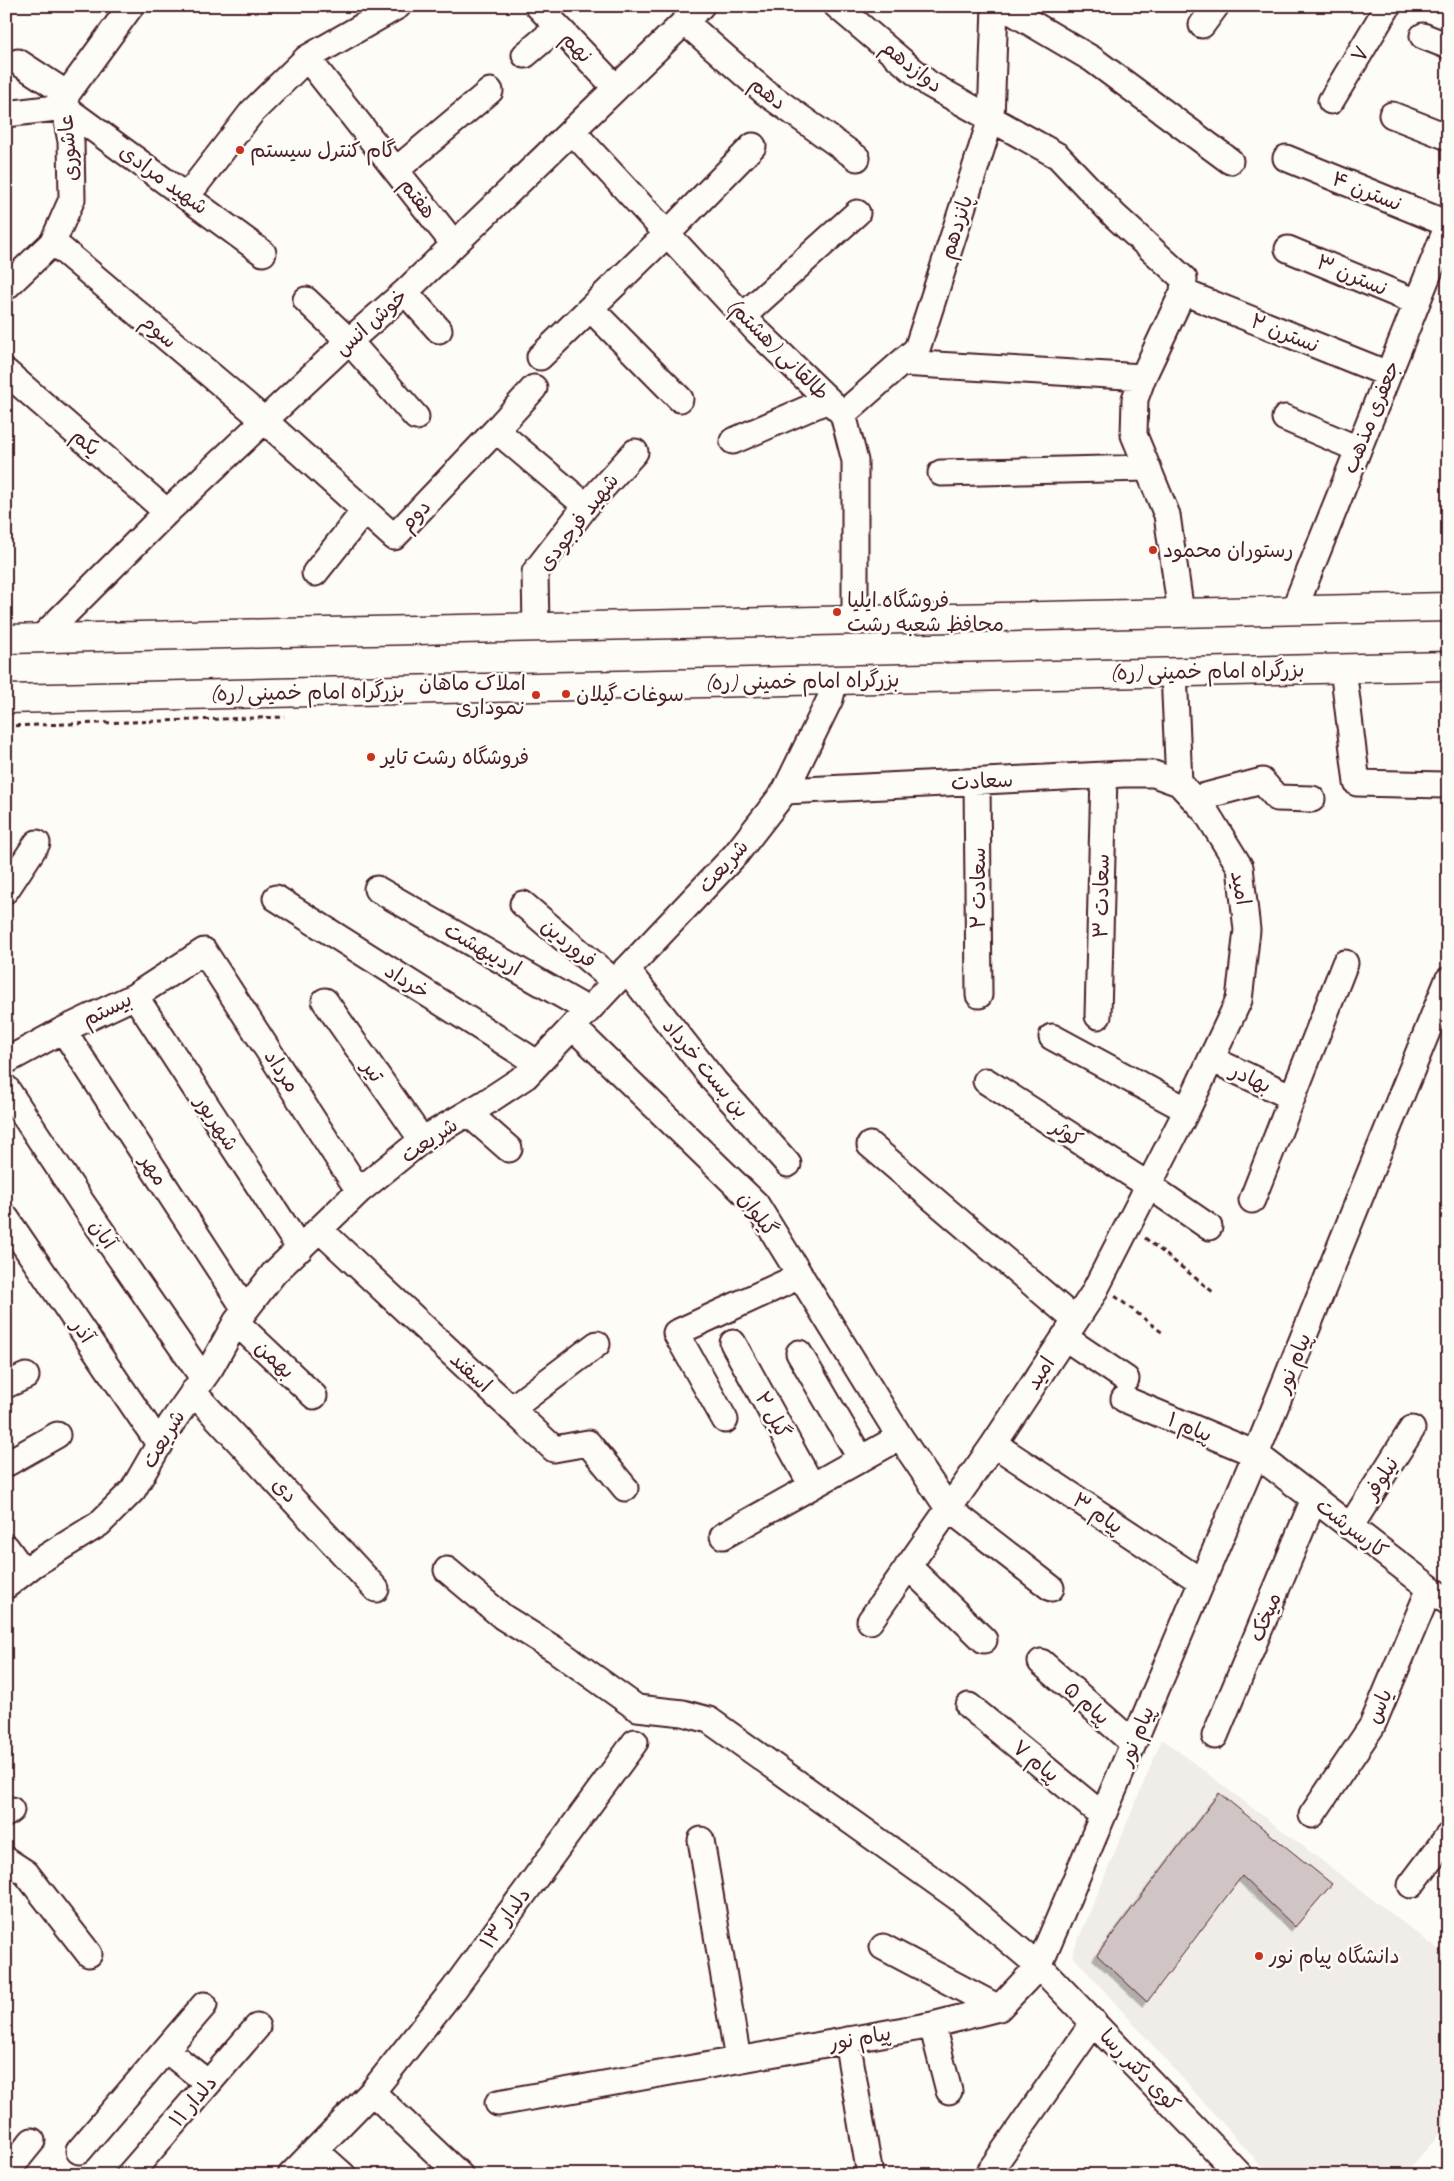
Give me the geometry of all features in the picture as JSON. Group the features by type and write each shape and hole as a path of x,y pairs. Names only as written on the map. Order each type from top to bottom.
{"highway":[{"path":"6,639 1448,607"},
{"name":"بزرگراه امام خمینی (ره)","path":"6,699 1448,666"}],"street":[{"name":"عاشوری","path":"10,275 53,242 72,199 72,141 65,101 131,6"},
{"path":"187,196 252,112 307,58 398,6"},
{"name":"نهم","path":"538,6 616,88"},
{"name":"دوازدهم","path":"837,6 929,84 1058,156 1115,216 1184,279 1183,292"},
{"name":"پانزدهم","path":"733,441 835,407 901,363 917,349 991,119 995,6"},
{"path":"1002,6 1092,59 1230,161"},
{"name":"۷","path":"1331,101 1388,6"},
{"name":"خوش انس","path":"42,638 167,512 349,341 405,292 693,14"},
{"name":"دهم","path":"693,14 766,93 857,158"},
{"path":"525,55 558,27"},
{"path":"1423,36 1448,46"},
{"name":"هفتم","path":"307,58 454,244"},
{"name":"شهید مرادی","path":"18,62 65,101 262,253"},
{"path":"396,170 490,90"},
{"path":"6,114 65,101"},
{"path":"1392,115 1448,137"},
{"name":"طالقانی (هشتم)","path":"572,131 743,316 835,407 855,461 855,620"},
{"path":"540,357 667,234 753,146"},
{"name":"نسترن ۴","path":"1286,158 1448,224"},
{"path":"743,316 857,213"},
{"name":"جعفری مذهب","path":"1294,610 1448,224"},
{"name":"سوم","path":"53,242 265,421"},
{"name":"نسترن ۳","path":"1288,249 1416,302"},
{"path":"405,292 439,330"},
{"path":"1181,613 1167,515 1134,435 1135,399 1143,377 1183,292"},
{"name":"نسترن ۲","path":"1183,292 1388,374"},
{"path":"306,300 349,341 416,417"},
{"path":"591,309 680,399"},
{"path":"901,363 1143,377"},
{"name":"یکم","path":"6,372 167,512"},
{"name":"دوم","path":"265,421 394,537 534,388"},
{"path":"1285,418 1358,449"},
{"path":"496,430 586,506"},
{"name":"شهید فرجودی","path":"536,627 535,572 586,506 635,452"},
{"path":"942,474 1148,468"},
{"path":"315,573 365,510"},
{"path":"1343,668 1357,783 1444,786"},
{"path":"1174,672 1186,791 1262,781 1277,798 1312,799"},
{"name":"شریعت","path":"15,1579 99,1524 133,1490 171,1424 198,1385 240,1316 274,1273 360,1191 422,1140 526,1076 736,854 785,791 830,699 835,680"},
{"name":"سعادت","path":"785,791 1154,774 1186,791"},
{"name":"سعادت ۳","path":"1098,1016 1104,775"},
{"name":"سعادت ۲","path":"978,782 979,994"},
{"name":"امید","path":"870,1621 994,1444 1098,1283 1187,1110 1239,1000 1247,930 1240,867 1206,812 1186,791"},
{"path":"6,890 37,843"},
{"name":"اردیبهشت","path":"377,889 581,1018"},
{"name":"خرداد","path":"276,898 538,1063"},
{"name":"فروردین","path":"523,904 620,976"},
{"name":"بیستم","path":"6,1061 63,1030 135,996 204,951"},
{"name":"مرداد","path":"204,951 360,1191"},
{"path":"1252,1200 1345,963"},
{"name":"بن بست خرداد","path":"620,976 788,1164"},
{"name":"پیام نور","path":"498,2103 932,2025 999,2008 1040,1966 1102,1815 1256,1454 1448,980"},
{"name":"شهریور","path":"135,996 300,1249"},
{"name":"تیر","path":"325,1001 422,1140"},
{"name":"گیلوان","path":"581,1018 756,1204 900,1437 948,1508 1051,1588"},
{"name":"مهر","path":"63,1030 240,1316"},
{"path":"1052,1037 1187,1110"},
{"name":"بهادر","path":"1211,1060 1292,1097"},
{"name":"کوثر","path":"986,1081 1148,1185 1208,1227"},
{"name":"آبان","path":"6,1088 198,1385"},
{"path":"468,1113 509,1149"},
{"name":"پیام ۱","path":"870,1145 1070,1328 1125,1389 1256,1454"},
{"name":"آذر","path":"6,1218 160,1445"},
{"name":"اسفند","path":"320,1230 554,1449 588,1443 625,1488"},
{"path":"725,1420 676,1332 800,1276"},
{"name":"بهمن","path":"240,1316 314,1396"},
{"name":"گیل ۲","path":"733,1343 812,1486"},
{"path":"511,1409 597,1344"},
{"path":"799,1353 861,1459"},
{"name":"دی","path":"198,1385 376,1589"},
{"name":"نیلوفر","path":"1350,1527 1412,1429"},
{"path":"6,1464 57,1435"},
{"path":"723,1536 900,1437"},
{"name":"پیام ۳","path":"994,1444 1202,1582"},
{"name":"کارسرشت","path":"1256,1454 1439,1595"},
{"name":"میخک","path":"1215,1736 1314,1499"},
{"path":"6,1546 15,1579"},
{"path":"908,1566 984,1640"},
{"name":"کوی دکتر رسا","path":"447,1570 503,1617 556,1650 637,1708 683,1713 709,1720 957,1897 1040,1966 1240,2175"},
{"name":"یاس","path":"1312,1814 1372,1726 1439,1595"},
{"name":"پیام ۵","path":"1041,1662 1133,1744"},
{"name":"پیام ۷","path":"969,1706 1102,1815"},
{"name":"دلدار ۱۳","path":"291,2175 372,2092 454,1989 636,1742"},
{"path":"1411,1885 1448,1836"},
{"path":"701,1840 738,2060"},
{"path":"6,1860 26,1873 89,1954"},
{"path":"884,1947 999,2008"},
{"path":"79,2151 204,2005"},
{"path":"987,2175 1094,2022"},
{"path":"932,2025 949,2091"},
{"name":"دلدار ۱۱","path":"129,2175 257,2027"},
{"path":"847,2040 870,2175"},
{"path":"166,2050 208,2083"},
{"path":"372,2092 460,2175"},
{"path":"6,2172 32,2141"},
{"path":"315,2150 343,2175"}],"path":[{"path":"1128,1224 1213,1292"},
{"path":"1098,1283 1164,1334"}],"shaded area":[{"name":"دانشگاه پیام نور","path":"1162,1739 1448,1957 1448,2123 1405,2175 1269,2175 1072,1955"}],"building":[{"path":"1219,1793 1332,1884 1295,1927 1242,1876 1147,2002 1097,1955"}],"place":[{"name":"گام کنترل سیستم","path":"240,150"},
{"name":"رستوران محمود","path":"1153,550"},
{"name":"فروشگاه ایلیا محافظ شعبه رشت","path":"837,612"},
{"name":"سوغات گیلان","path":"566,694"},
{"name":"املاک ماهان نموداری","path":"536,695"},
{"name":"فروشگاه رشت تاير","path":"371,757"},
{"name":"دانشگاه پیام نور","path":"1259,1956"}]}
